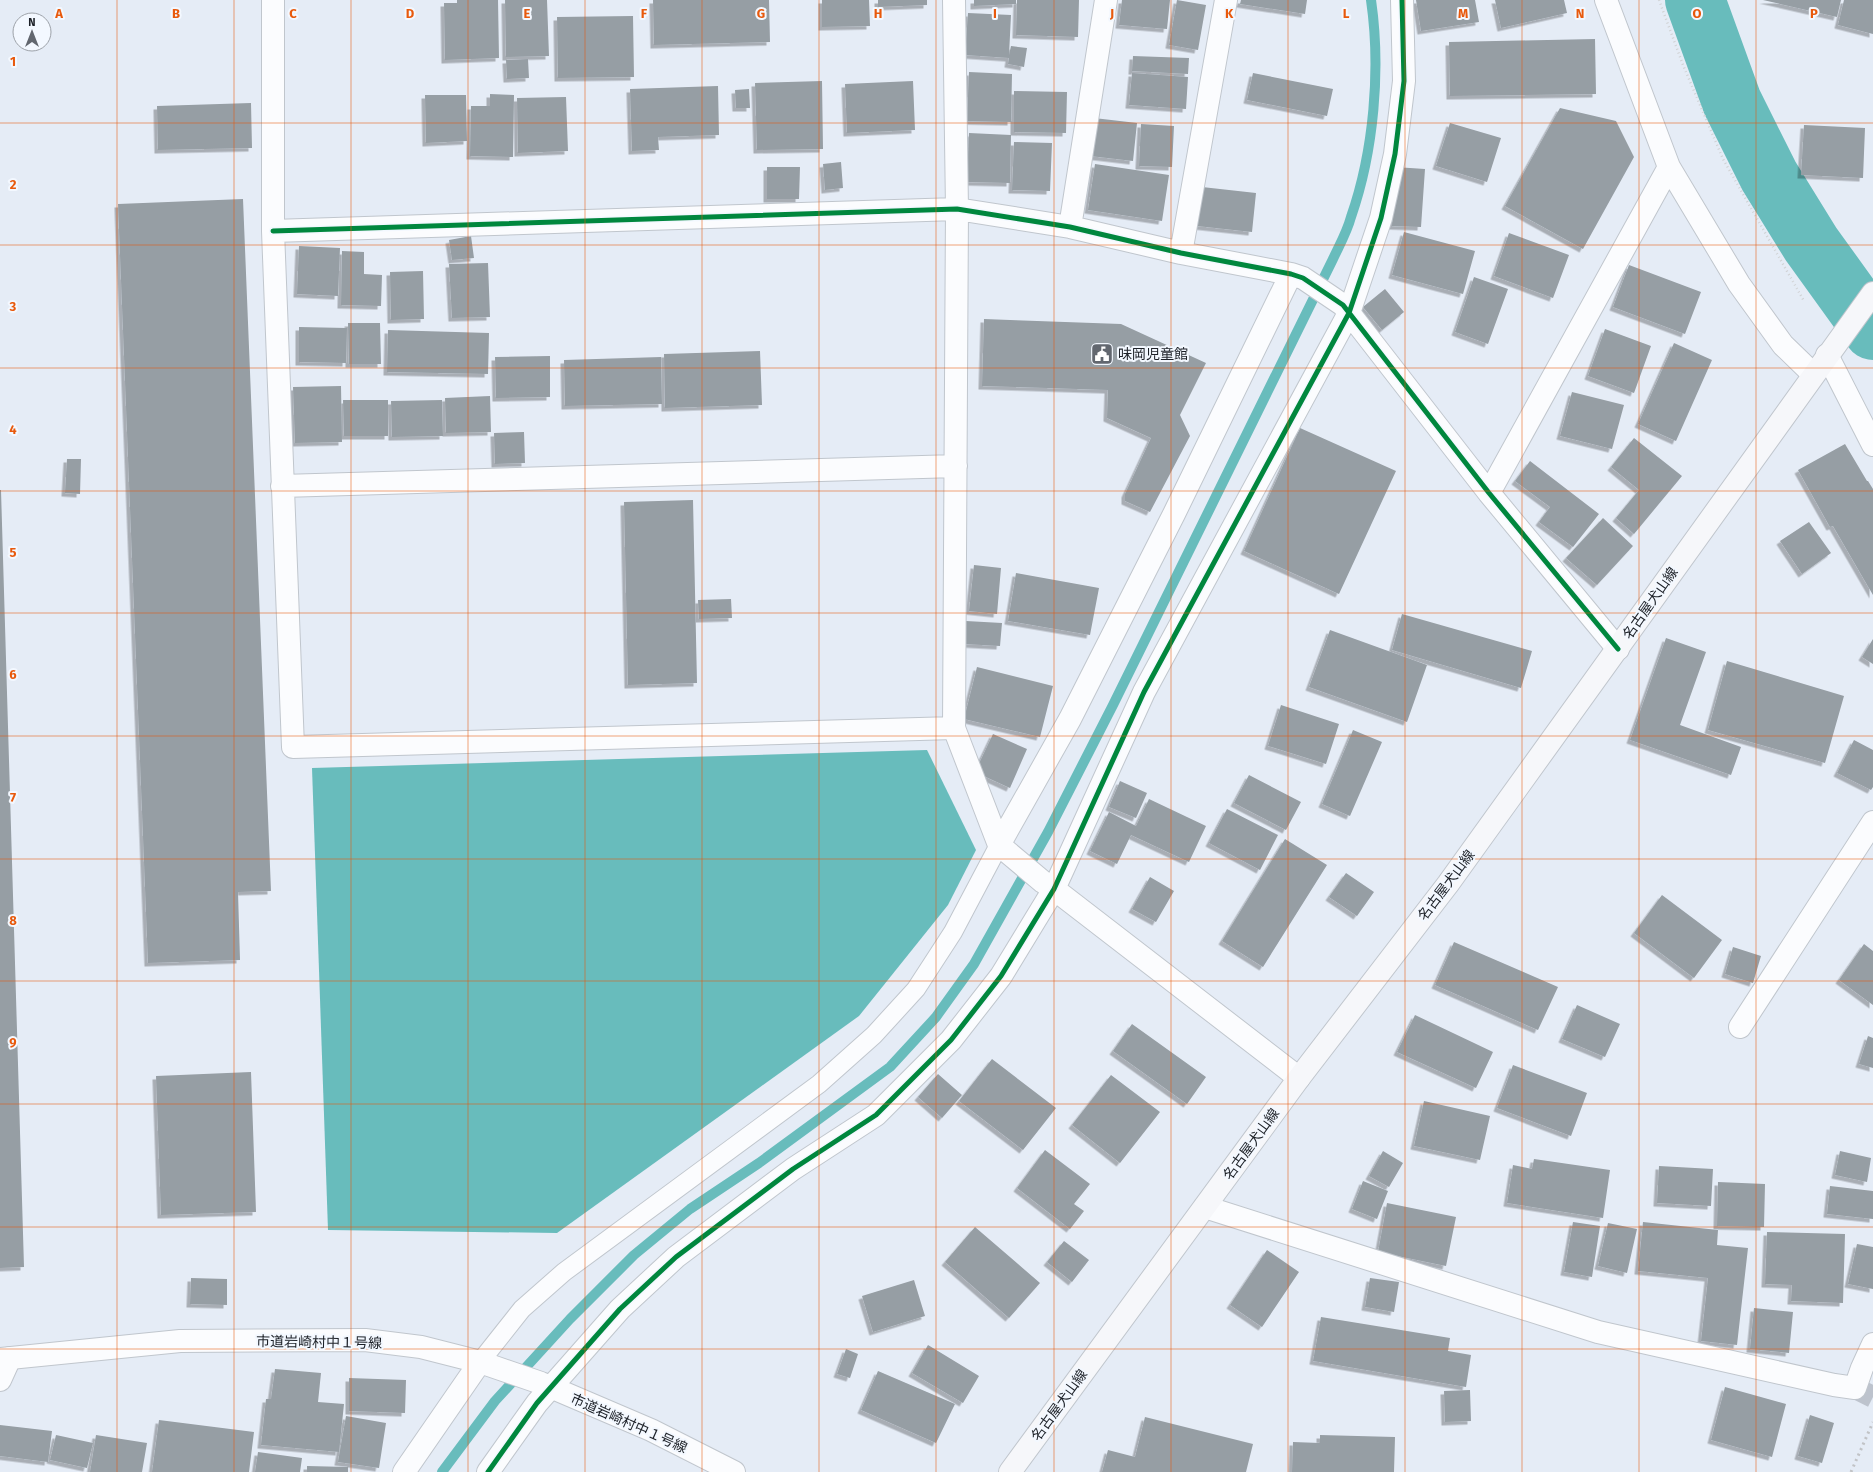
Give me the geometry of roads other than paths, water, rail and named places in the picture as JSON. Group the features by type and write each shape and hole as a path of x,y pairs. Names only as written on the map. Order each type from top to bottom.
{"main road":[{"name":"名古屋犬山線","path":"1010,1472 1299,1078 1448,884 1618,649 1813,374 1873,293"}],"street":[{"path":"272,0 273,231 293,747 954,728"},
{"path":"954,0 957,209 954,728 999,845 1049,886 1299,1078"},
{"path":"1070,227 1106,0"},
{"path":"1181,253 1226,0"},
{"path":"488,1472 537,1403 546,1386 620,1309 676,1257 793,1169 876,1115 946,1046 1001,976 1049,886 1144,692 1346,309 1381,218 1395,154 1404,82 1402,0"},
{"path":"1606,0 1669,167 1739,284 1783,345 1813,374"},
{"path":"1489,493 1669,167"},
{"path":"273,231 957,209 1070,227 1181,253 1297,276 1346,309 1489,493 1618,649"},
{"path":"999,845 1070,719 1297,276"},
{"path":"1832,349 1873,445"},
{"path":"282,486 956,466"},
{"path":"1740,1027 1873,822"},
{"path":"1205,1207 1598,1332 1834,1384 1855,1388 1873,1344"},
{"name":"市道岩崎村中１号線","path":"5,1359 180,1341 365,1340 421,1347 480,1362 546,1386 651,1430 734,1472"},
{"path":"0,1380 5,1359"},
{"path":"404,1472 480,1362"}],"lane":[{"path":"480,1362 522,1309 564,1272 819,1084 874,1035 916,989 953,932 999,845"}],"water":[{"path":"927,750 976,850 948,905 859,1016 557,1233 328,1230 312,768"}],"waterway":[{"path":"442,1472 495,1401 570,1319 634,1255 690,1209 759,1163 890,1067 936,1017 974,964 1048,832 1113,705 1345,233 1359,192 1370,138 1375,82 1374,26 1371,0"},
{"path":"1695,0 1732,102 1769,176 1811,244 1873,330"}],"tunnel":[{"path":"1855,1388 1873,1397"}],"railway":[{"path":"1851,1472 1873,1422"}],"place":[{"name":"味岡児童館","path":"1102,354"}]}
